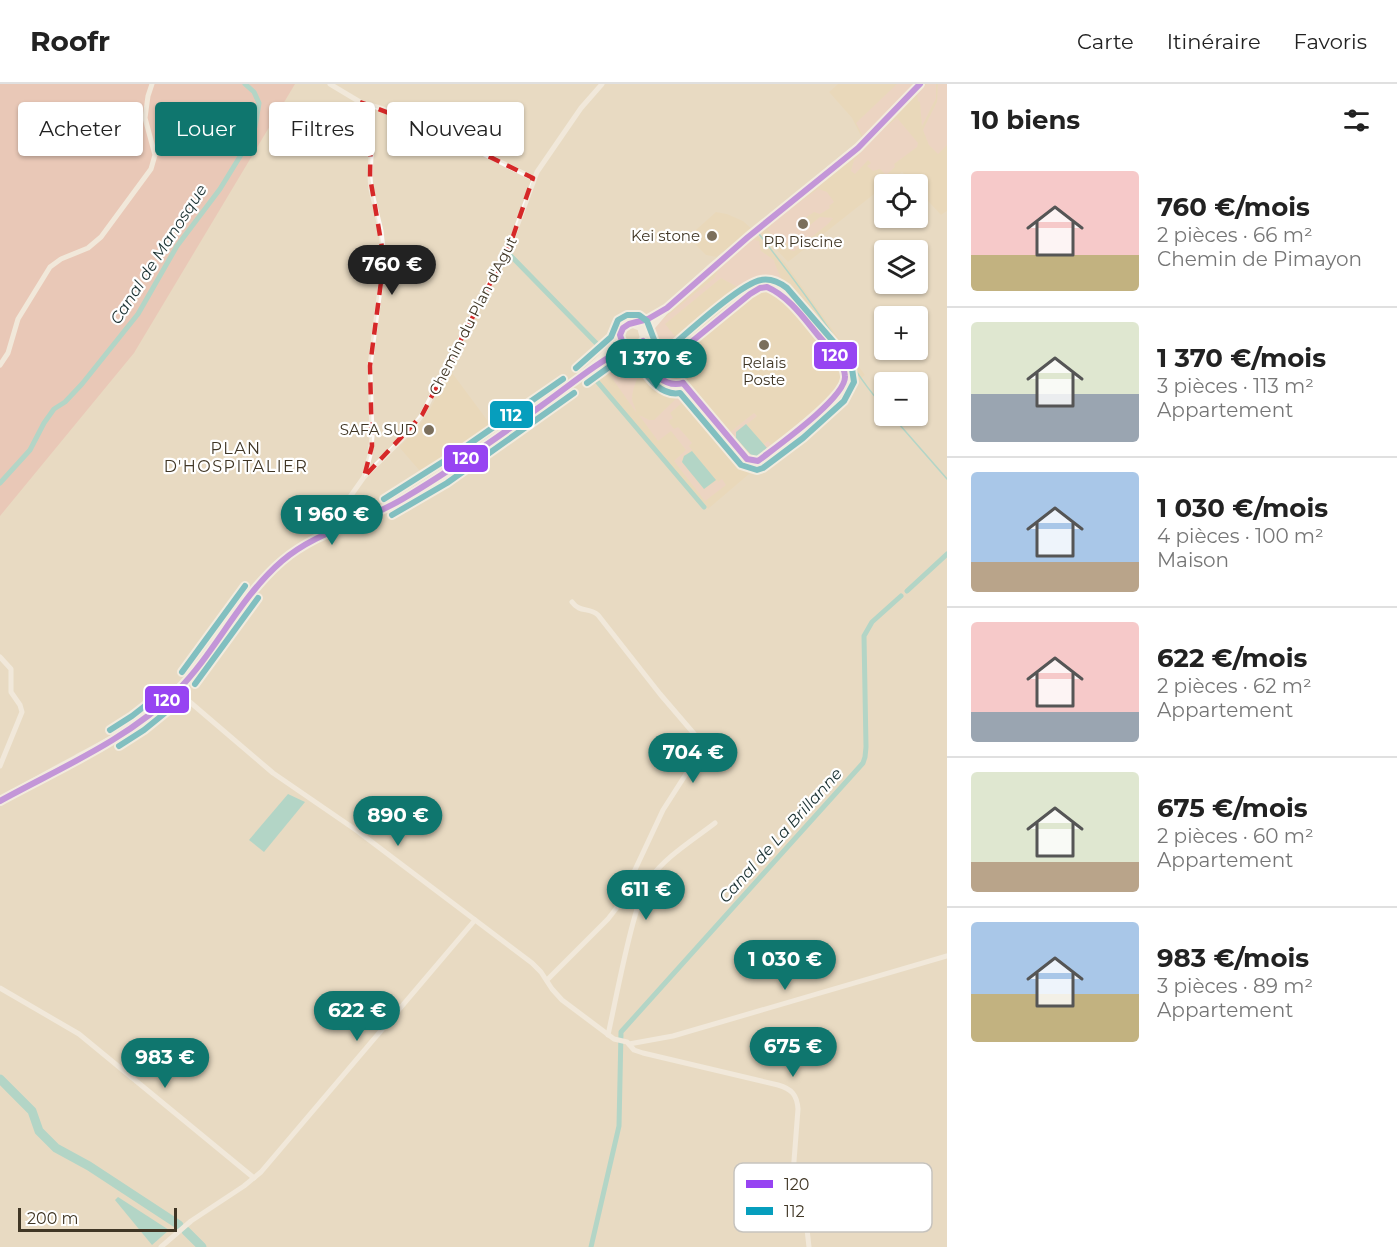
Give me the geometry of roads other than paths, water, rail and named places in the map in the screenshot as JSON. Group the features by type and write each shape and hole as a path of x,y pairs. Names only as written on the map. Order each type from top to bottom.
{"main road":[{"path":"597,363 638,342 667,308 748,237 864,142 920,84"},
{"path":"261,582 304,550 373,516 471,454 552,398 597,363 620,339 623,328 648,319 667,308"},
{"path":"633,324 641,327 638,342"},
{"path":"620,339 638,342"},
{"path":"0,801 147,717 177,691 205,659 237,612 261,582 287,556 332,531 390,506"}],"street":[{"path":"0,364 8,353 18,319 50,267 60,259 88,248 101,237 152,169 155,155 145,118 152,84"},
{"path":"330,84 360,102"},
{"name":"Chemin du Plan d'Agut","path":"364,477 410,431 422,415 510,244 533,178 581,108 602,84"},
{"path":"375,107 422,124 533,178"},
{"path":"304,550 308,545 331,533 335,518 364,477 372,446 370,366 384,260 381,231 370,177 371,156"},
{"path":"638,342 653,358 662,361 668,361 689,344"},
{"path":"638,342 653,369 666,383 676,386 682,383"},
{"path":"547,980 618,906 663,810 702,748 696,736 598,615 592,611 579,609 573,602"},
{"path":"0,657 11,669 11,690 22,712 0,766"},
{"path":"177,691 273,773 356,830 536,966 559,997 608,1035 633,1050 778,1085 793,1092 798,1109 794,1163"},
{"path":"608,1035 623,962 646,885 672,856 715,823"},
{"path":"161,1247 191,1221 254,1178 289,1141 475,920"},
{"path":"623,1042 673,1036 947,956"},
{"path":"0,988 79,1034 254,1178"},
{"path":"807,1232 809,1247"}],"water":[{"path":"746,424 767,448 758,456 753,457 736,438 736,432"},
{"path":"692,451 716,480 704,489 682,462 684,456"},
{"path":"288,794 305,802 264,852 249,840"},
{"path":"118,1197 169,1230 152,1245 115,1200"}],"waterway":[{"name":"Canal de Manosque","path":"0,483 30,450 54,409 65,402 82,384 138,314 177,246 220,189 244,150 255,127 259,103 254,92 245,84"},
{"path":"759,234 814,307 874,395"},
{"path":"509,254 599,346"},
{"path":"595,379 704,507"},
{"path":"901,426 947,479"},
{"name":"Canal de La Brillanne","path":"907,591 947,554"},
{"name":"Canal de La Brillanne","path":"591,1247 619,1126 621,1032 863,763 866,747 864,636 872,622 901,596"},
{"path":"0,1079 32,1111 39,1131 56,1148 89,1166 179,1225"},
{"path":"186,1231 202,1247"}],"place":[{"name":"PR Piscine","path":"803,224"},
{"name":"Kei stone","path":"712,236"},
{"name":"Relais Poste","path":"764,345"},
{"name":"SAFA SUD","path":"429,430"}],"district":[{"name":"PLAN D'HOSPITALIER","path":"236,457"}]}
